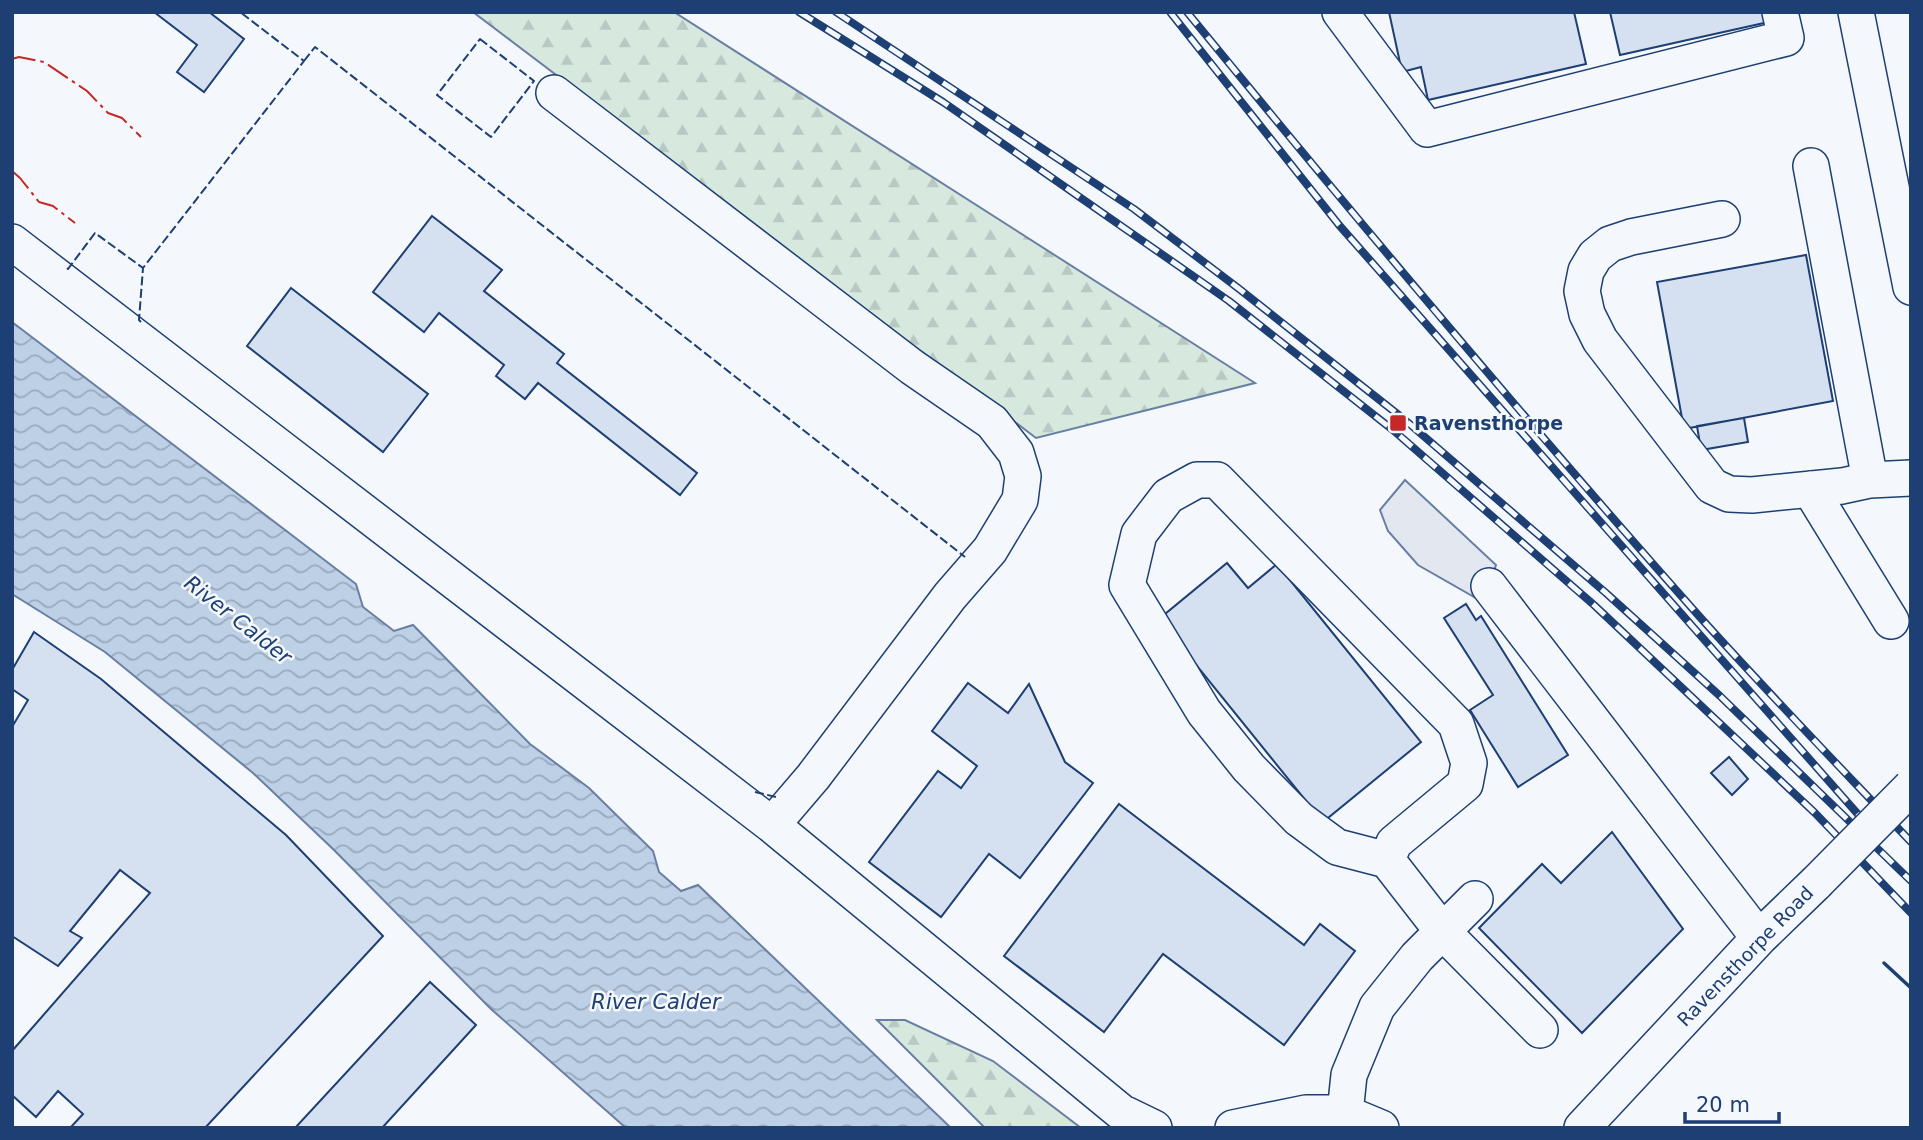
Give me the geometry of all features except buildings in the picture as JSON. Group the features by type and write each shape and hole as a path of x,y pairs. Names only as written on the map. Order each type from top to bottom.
{"street":[{"path":"1340,12 1427,129 1786,38 1780,12"},
{"path":"1856,12 1911,287"},
{"path":"554,93 912,367 992,422 1016,453 1023,476 1020,500 990,550 950,596 813,777 772,825"},
{"path":"1811,166 1870,480"},
{"path":"1722,219 1631,237 1610,244 1595,256 1586,271 1582,291 1587,314 1600,340 1712,486 1729,494 1810,489 1870,480 1911,478"},
{"path":"12,242 772,825 1121,1112 1154,1128"},
{"path":"1387,860 1394,843 1465,784 1469,763 1456,724 1217,480 1196,480 1168,496 1139,534 1127,585 1204,712 1249,768 1299,819 1337,847 1387,860 1443,932 1539,1030"},
{"path":"1810,489 1891,621"},
{"path":"1489,586 1759,938"},
{"name":"Ravensthorpe Road","path":"1582,1128 1759,938 1911,787"},
{"path":"1345,1113 1349,1075 1377,1007 1417,957 1475,899"},
{"path":"1233,1128 1306,1113 1345,1113 1381,1128"}],"green space":[{"path":"473,12 674,12 1255,383 1036,438"},
{"path":"877,1020 905,1020 993,1061 1081,1128 985,1128"}],"shaded area":[{"path":"1405,480 1496,565 1483,602 1418,565 1388,531 1380,510"}],"water":[{"name":"River Calder","path":"12,322 356,584 363,607 394,631 413,625 530,744 589,788 653,851 659,872 681,891 698,885 951,1128 626,1128 491,1009 334,850 253,773 105,652 12,594"}],"railway":[{"path":"799,12 943,102 1229,301 1393,430 1594,605 1815,813 1911,913"},
{"path":"836,12 1134,209 1405,420 1606,593 1720,696 1911,881"},
{"path":"1170,12 1339,225 1878,837"},
{"path":"1187,12 1440,317 1634,542 1751,673 1911,842"}],"fence":[{"path":"67,268 95,233 143,268 304,61 240,12"},
{"path":"480,39 534,81 491,137 437,95 480,39"},
{"path":"304,61 315,47 965,557"},
{"path":"141,322 143,268"},
{"path":"755,792 778,796"}],"wall":[{"path":"1884,963 1911,988"}],"power":[{"path":"12,59 19,57 44,62 87,91 108,113 122,118 141,137"},
{"path":"12,171 39,202 53,206 75,223"}],"place":[{"name":"Ravensthorpe","path":"1398,423"}]}
